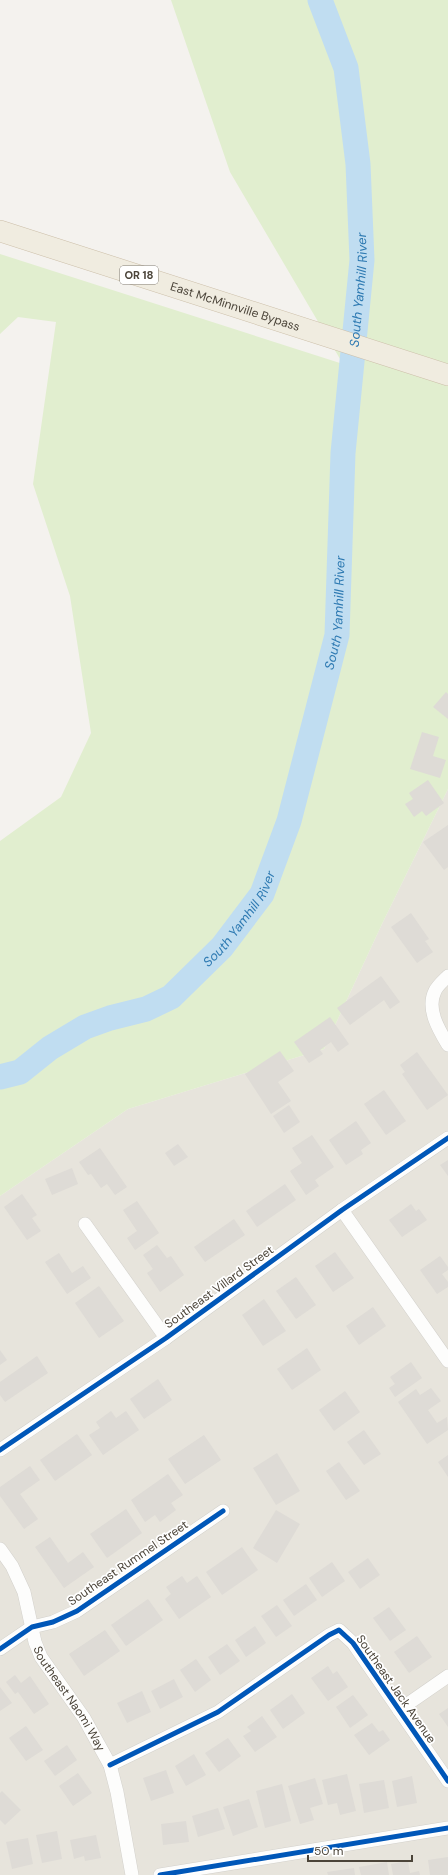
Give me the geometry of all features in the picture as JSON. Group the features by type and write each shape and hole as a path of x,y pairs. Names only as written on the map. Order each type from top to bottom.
{"highway":[{"name":"East McMinnville Bypass","path":"0,231 444,374"}],"street":[{"path":"448,976 435,990 432,1006 436,1024 448,1045"},
{"name":"Southeast Villard Street","path":"0,1450 166,1338 342,1210 448,1138"},
{"path":"342,1210 448,1361"},
{"path":"85,1224 166,1338"},
{"name":"Southeast Rummel Street","path":"0,1649 32,1627 53,1622 77,1611 223,1511"},
{"name":"Southeast Naomi Way","path":"0,1549 12,1566 24,1592 35,1642 41,1657 84,1718 110,1765 117,1792 132,1875"},
{"name":"Southeast Jack Avenue","path":"110,1765 218,1712 319,1642 339,1630 353,1643 448,1781"},
{"path":"399,1710 448,1676"},
{"path":"160,1875 448,1828"}],"shaded area":[{"path":"448,789 448,1875 0,1875 0,1196 128,1109 324,1049 382,924"}],"green space":[{"path":"171,0 448,0 448,789 382,924 324,1049 128,1109 0,1196 0,841 61,797 91,733 70,596 33,484 56,322 18,317 0,334 0,254 343,364 230,172"}],"building":[{"path":"446,692 448,694 448,719 433,707"},
{"path":"422,732 439,737 433,756 446,760 440,778 410,769"},
{"path":"428,780 444,803 426,816 422,811 414,817 405,804 413,799 409,793"},
{"path":"448,825 448,867 444,870 423,842"},
{"path":"411,913 429,939 425,941 433,952 417,963 391,927"},
{"path":"381,976 400,1002 390,1009 384,1000 350,1025 337,1008"},
{"path":"330,1017 349,1044 338,1052 331,1042 320,1050 323,1054 309,1063 294,1042"},
{"path":"280,1051 294,1071 278,1082 291,1101 271,1114 245,1074"},
{"path":"417,1052 448,1095 427,1110 402,1074 405,1072 400,1065"},
{"path":"384,1090 406,1121 386,1135 364,1104"},
{"path":"289,1105 300,1122 284,1133 273,1116"},
{"path":"356,1121 371,1143 361,1150 363,1154 346,1165 329,1140"},
{"path":"312,1135 334,1167 315,1180 319,1186 306,1195 290,1171 302,1163 292,1148"},
{"path":"178,1144 188,1157 174,1166 165,1153"},
{"path":"100,1148 127,1187 115,1195 107,1184 101,1188 91,1174 88,1175 79,1162"},
{"path":"448,1160 448,1176 440,1165"},
{"path":"72,1168 78,1184 52,1195 45,1179"},
{"path":"285,1184 296,1200 257,1227 246,1211"},
{"path":"22,1194 37,1215 32,1218 41,1231 27,1240 4,1207"},
{"path":"137,1201 159,1233 135,1250 127,1238 137,1231 123,1210"},
{"path":"411,1204 416,1211 419,1209 427,1220 402,1237 389,1220"},
{"path":"234,1219 245,1235 205,1262 194,1247"},
{"path":"157,1245 167,1258 171,1256 184,1275 160,1292 147,1273 153,1269 143,1255"},
{"path":"335,1252 354,1278 333,1292 315,1266"},
{"path":"59,1253 72,1273 83,1266 91,1278 67,1294 45,1262"},
{"path":"440,1256 448,1267 448,1270 442,1274 448,1282 448,1287 437,1294 420,1270"},
{"path":"296,1277 316,1305 296,1319 276,1291"},
{"path":"99,1286 124,1321 99,1338 75,1303"},
{"path":"264,1299 286,1331 263,1346 242,1315"},
{"path":"373,1307 386,1326 359,1345 346,1326"},
{"path":"307,1348 321,1370 292,1390 277,1369"},
{"path":"0,1350 7,1360 0,1365"},
{"path":"37,1356 48,1373 5,1402 0,1395 0,1382"},
{"path":"411,1362 422,1378 395,1397 389,1388 395,1384 390,1377"},
{"path":"158,1379 172,1400 144,1419 130,1399"},
{"path":"431,1388 441,1401 428,1410 437,1423 447,1417 448,1430 427,1444 398,1402 416,1389 420,1395"},
{"path":"345,1391 360,1412 334,1431 319,1410"},
{"path":"111,1411 116,1418 126,1411 139,1430 103,1455 89,1435 100,1428 96,1422"},
{"path":"364,1430 381,1454 364,1465 347,1442"},
{"path":"77,1434 92,1455 55,1481 40,1460"},
{"path":"204,1435 221,1460 185,1484 168,1459"},
{"path":"277,1453 300,1491 276,1505 253,1468"},
{"path":"448,1455 448,1477 438,1462"},
{"path":"339,1462 360,1491 346,1500 326,1471"},
{"path":"30,1466 40,1480 20,1494 38,1519 24,1529 0,1496 0,1487"},
{"path":"168,1474 183,1495 171,1503 176,1510 160,1522 155,1515 145,1522 131,1500"},
{"path":"126,1509 142,1533 107,1558 90,1534"},
{"path":"276,1510 300,1524 277,1563 253,1548"},
{"path":"50,1537 68,1563 83,1552 94,1567 64,1588 35,1547"},
{"path":"242,1547 258,1570 222,1595 206,1572"},
{"path":"368,1558 380,1575 360,1589 348,1572"},
{"path":"332,1562 345,1581 322,1597 309,1578"},
{"path":"182,1576 187,1583 197,1576 211,1597 179,1619 165,1599 171,1594 166,1587"},
{"path":"306,1584 317,1600 294,1616 283,1600"},
{"path":"148,1599 163,1620 126,1646 111,1625"},
{"path":"277,1605 292,1626 276,1637 261,1616"},
{"path":"389,1607 406,1630 390,1641 373,1618"},
{"path":"255,1626 266,1643 246,1657 235,1640"},
{"path":"105,1630 120,1651 84,1676 69,1654"},
{"path":"417,1636 432,1657 409,1673 394,1652"},
{"path":"227,1644 240,1661 220,1675 208,1657"},
{"path":"196,1659 211,1680 195,1692 180,1670"},
{"path":"328,1666 333,1674 337,1671 348,1687 328,1701 311,1678"},
{"path":"15,1675 21,1683 30,1676 49,1704 34,1714 18,1692 15,1694 6,1682"},
{"path":"174,1679 183,1697 160,1709 151,1691"},
{"path":"0,1687 12,1703 0,1711"},
{"path":"142,1691 151,1712 127,1723 117,1703"},
{"path":"292,1694 305,1713 283,1729 270,1710"},
{"path":"353,1695 368,1715 350,1728 336,1707"},
{"path":"448,1708 448,1727 439,1714"},
{"path":"262,1716 277,1737 255,1752 243,1736 251,1731 247,1727"},
{"path":"372,1723 379,1732 383,1730 390,1740 369,1755 354,1735"},
{"path":"26,1726 43,1750 26,1761 9,1738"},
{"path":"228,1738 241,1756 219,1772 205,1753"},
{"path":"67,1745 77,1760 55,1776 44,1761"},
{"path":"194,1754 206,1775 186,1786 175,1766"},
{"path":"166,1770 174,1793 151,1801 143,1778"},
{"path":"78,1773 92,1793 73,1806 59,1786"},
{"path":"347,1774 356,1811 340,1815 337,1803 328,1805 322,1780"},
{"path":"412,1776 417,1803 397,1807 392,1781"},
{"path":"315,1778 323,1804 310,1808 314,1820 300,1824 288,1786"},
{"path":"384,1780 389,1808 364,1813 359,1784"},
{"path":"282,1784 291,1821 265,1828 256,1791"},
{"path":"2,1791 21,1810 5,1825 0,1820 0,1793"},
{"path":"249,1799 258,1827 233,1836 223,1807"},
{"path":"218,1808 225,1829 198,1837 192,1816"},
{"path":"186,1821 189,1842 163,1845 161,1824"},
{"path":"57,1831 62,1859 42,1863 36,1835"},
{"path":"96,1835 101,1858 85,1861 84,1856 74,1859 70,1840"},
{"path":"28,1838 33,1864 12,1869 6,1842"},
{"path":"448,1857 448,1875 430,1875 428,1860"},
{"path":"408,1861 410,1873 419,1871 420,1875 393,1875 391,1864"},
{"path":"387,1862 389,1875 361,1875 359,1867"},
{"path":"354,1868 355,1875 328,1875 327,1872"}],"waterway":[{"name":"South Yamhill River","path":"0,1077 20,1072 50,1048 85,1027 110,1018 146,1009 171,997 222,947 262,894 289,821 337,635 343,453 362,260 358,164 346,68 320,0"}],"cycle path":[{"path":"0,1450 166,1338 342,1210 448,1138"},
{"path":"0,1649 32,1627 53,1622 77,1611 223,1511"},
{"path":"110,1765 218,1712 329,1635 339,1630 353,1643 448,1781"},
{"path":"160,1875 448,1828"}]}
